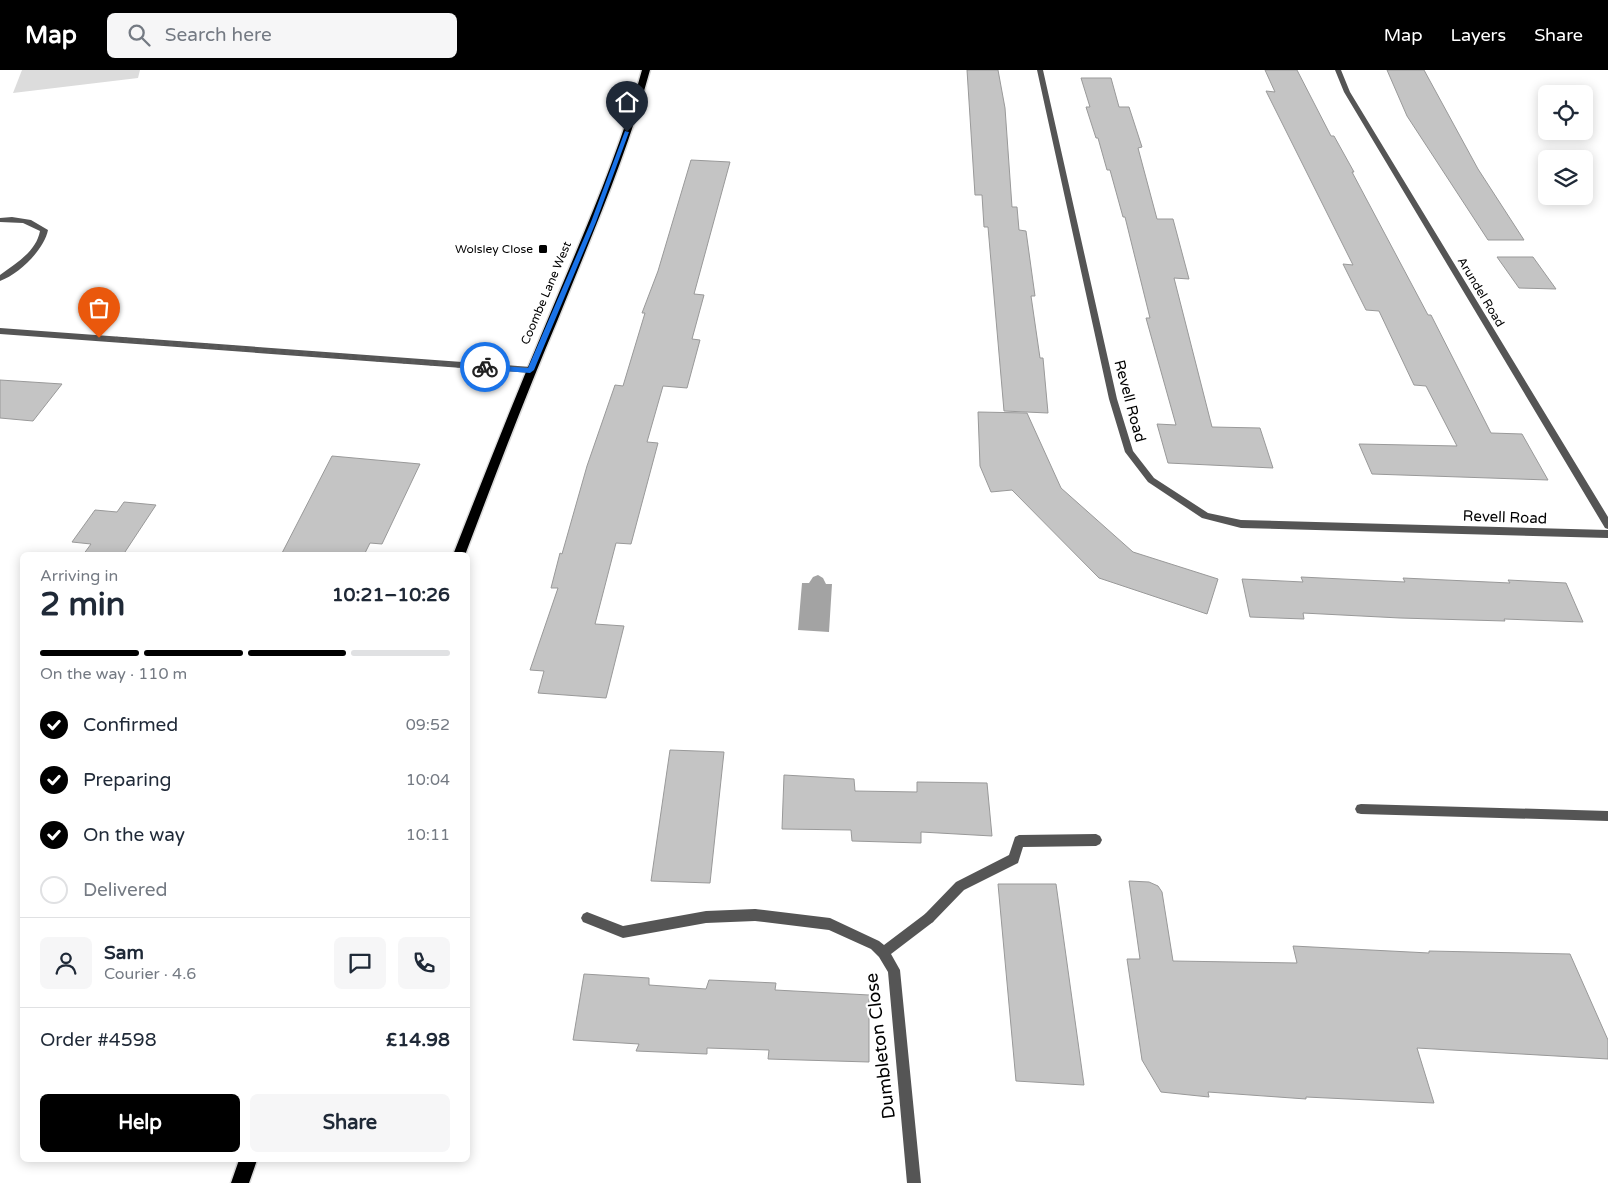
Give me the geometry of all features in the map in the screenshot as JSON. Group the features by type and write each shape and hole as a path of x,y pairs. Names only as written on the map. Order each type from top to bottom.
{"main road":[{"name":"Coombe Lane West","path":"460,552 530,370 594,222 638,100 646,70"},
{"path":"240,1183 247,1162"}],"street":[{"name":"Revell Road","path":"1040,70 1113,398 1128,452 1151,480 1205,516 1241,524 1608,534"},
{"name":"Arundel Road","path":"1338,70 1347,92 1608,525"},
{"path":"0,220 23,220 37,224 44,230 43,240 35,251 0,278"},
{"path":"0,331 530,370"},
{"path":"1361,809 1607,818"},
{"path":"883,953 929,918 960,886 1014,859 1019,841 1096,840"},
{"name":"Dumbleton Close","path":"588,918 623,932 706,917 755,915 830,924 875,945 883,953 894,970 914,1183"}],"shaded area":[{"path":"22,70 140,70 138,78 13,93"},
{"path":"818,575 823,578 826,584 832,584 829,632 798,630 802,583 809,583 813,577"}],"building":[{"path":"967,70 998,70 1005,108 1012,207 1017,207 1019,230 1026,231 1035,296 1031,296 1040,358 1043,358 1048,413 1004,411 988,227 984,227 982,195 975,195"},
{"path":"1265,70 1297,70 1331,136 1334,136 1354,172 1352,172 1428,315 1431,315 1491,433 1522,434 1548,480 1372,474 1359,444 1457,446 1426,386 1414,385 1379,311 1366,310 1343,264 1353,265 1266,91 1275,92"},
{"path":"1387,70 1424,70 1478,169 1524,240 1488,240 1407,116"},
{"path":"1081,78 1111,78 1119,107 1129,107 1142,147 1138,148 1157,219 1173,219 1189,279 1174,278 1212,427 1260,428 1273,468 1168,463 1157,424 1176,425 1146,318 1150,318 1125,217 1123,217 1110,170 1107,170 1098,138 1096,138 1086,107 1090,107"},
{"path":"691,160 730,162 694,294 704,295 692,339 700,340 687,388 663,386 647,442 658,443 631,544 616,543 595,624 624,626 606,698 538,693 544,671 530,670 558,588 551,588 560,553 562,554 587,466 615,385 623,386 645,313 642,313 658,271"},
{"path":"1497,257 1533,257 1556,289 1519,288"},
{"path":"0,380 62,384 33,421 0,418"},
{"path":"978,412 1027,413 1061,488 1133,552 1218,579 1207,614 1099,578 1012,490 991,492 980,466"},
{"path":"332,456 420,464 382,544 370,543 366,552 283,552"},
{"path":"124,502 156,505 125,552 85,552 91,544 72,542 95,510 117,512"},
{"path":"1301,577 1405,582 1403,578 1510,583 1508,580 1566,583 1583,622 1400,618 1303,613 1304,619 1250,617 1242,579 1303,582"},
{"path":"670,750 724,752 710,883 651,881"},
{"path":"784,775 854,779 855,791 917,792 917,782 987,783 992,836 921,832 921,843 852,841 851,830 782,829"},
{"path":"1129,881 1149,882 1158,886 1162,892 1173,961 1297,963 1293,946 1429,953 1429,951 1570,954 1608,1040 1608,1059 1417,1048 1434,1103 1306,1097 1306,1099 1208,1092 1209,1097 1161,1092 1142,1060 1127,959 1140,959"},
{"path":"998,884 1056,884 1084,1085 1016,1081"},
{"path":"584,974 649,978 649,985 706,989 709,980 776,983 775,990 869,995 869,1062 768,1059 769,1050 707,1048 707,1054 636,1051 639,1044 573,1040"}],"way so far":[{"path":"99,338 485,367"}],"place":[{"name":"Wolsley Close","path":"543,249"}],"route":[{"path":"485,367 530,370 594,222 627,132"}]}
